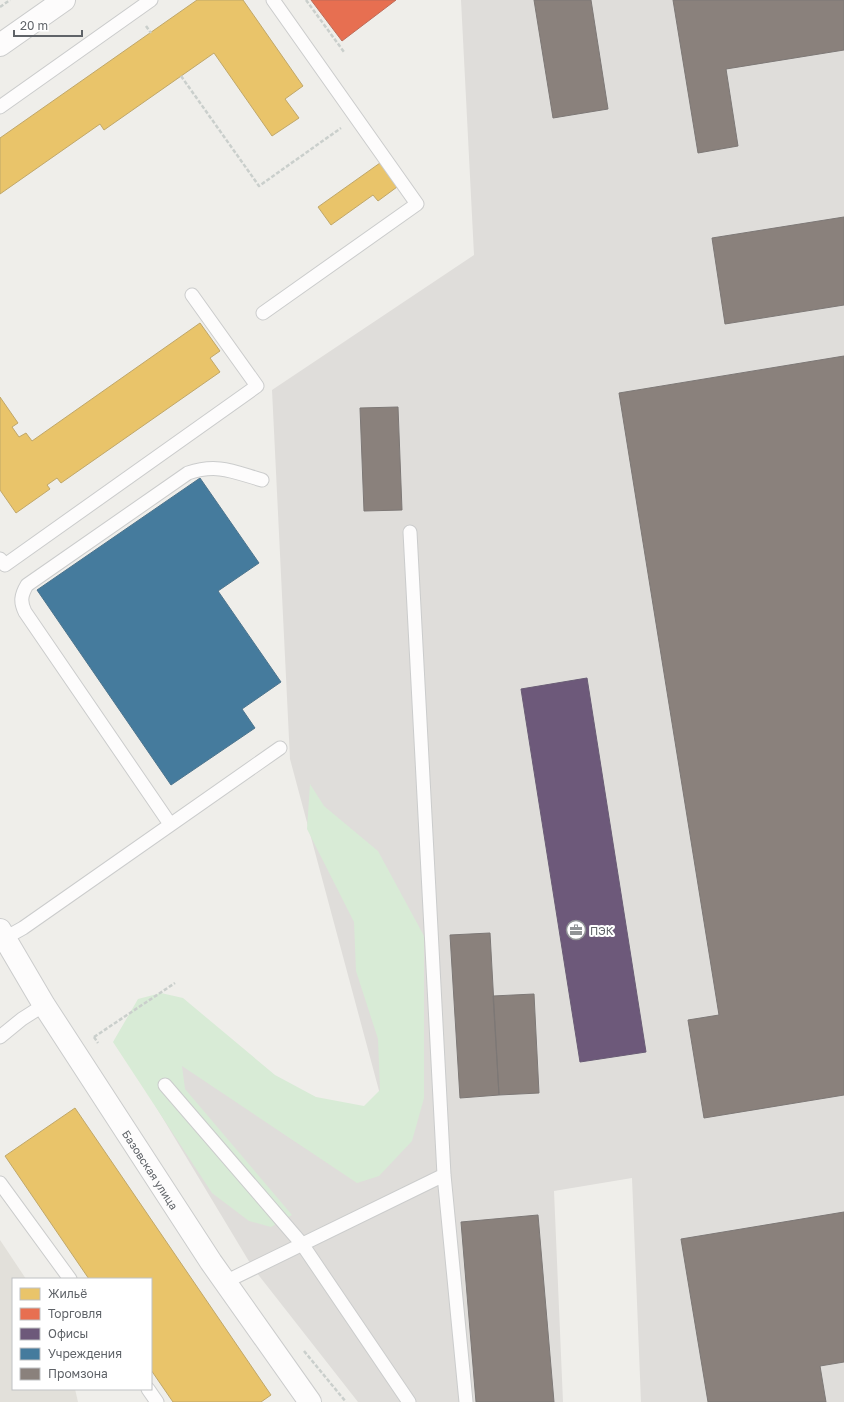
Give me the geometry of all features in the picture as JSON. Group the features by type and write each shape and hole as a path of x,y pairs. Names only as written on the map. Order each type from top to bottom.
{"street":[{"path":"0,45 64,0"},
{"name":"Базовская улица","path":"2,934 44,1005 225,1282 310,1402"}],"lane":[{"path":"0,107 151,0"},
{"path":"263,313 417,204 273,0"},
{"path":"0,558 5,565 257,386 192,295"},
{"path":"170,824 25,612 21,605 21,598 27,585 188,473 201,469 222,469 262,480"},
{"path":"410,532 444,1175 466,1402"},
{"path":"2,934 23,928 280,748"},
{"path":"0,1037 22,1019 44,1005"},
{"path":"165,1085 302,1244 409,1402"},
{"path":"225,1282 444,1175"},
{"path":"0,1183 69,1278"},
{"path":"149,1390 157,1402"}],"path":[{"path":"0,7 10,0"},
{"path":"306,0 344,52"},
{"path":"181,76 259,186 356,117"},
{"path":"88,1041 175,983"},
{"path":"94,1037 98,1044"},
{"path":"300,1346 346,1402"}],"shaded area":[{"path":"461,0 844,0 844,1402 641,1402 632,1178 554,1191 563,1402 358,1402 253,1268 120,1047 143,1029 328,1157 385,1113 290,759 272,390 474,255"},
{"path":"0,1240 25,1278 12,1278 12,1390 75,1390 78,1402 0,1402"}],"green space":[{"path":"310,784 324,806 378,851 424,936 424,1098 412,1141 379,1176 357,1183 182,1066 185,1089 292,1215 271,1227 249,1221 212,1193 113,1042 138,999 161,993 183,998 275,1075 316,1097 364,1106 380,1090 378,1039 356,971 354,922 307,829"}],"building: Жильё":[{"path":"197,0 243,0 303,86 285,99 299,118 272,136 214,53 104,130 100,124 0,194 0,138"},
{"path":"380,163 397,187 378,201 373,195 331,225 318,207"},
{"path":"200,323 220,351 210,358 220,372 61,483 57,478 47,485 50,489 16,513 0,490 0,397 18,423 12,427 19,437 26,433 32,441"},
{"path":"75,1108 271,1395 261,1402 173,1402 152,1371 152,1278 88,1278 5,1156"}],"building: Торговля":[{"path":"311,0 396,0 342,41"}],"building: Офисы":[{"path":"587,678 646,1052 580,1062 521,689"}],"building: Учреждения":[{"path":"200,478 259,563 218,591 281,682 242,709 255,728 171,785 37,590"}],"building: Промзона":[{"path":"534,0 591,0 608,109 553,118"},
{"path":"673,0 844,0 844,50 726,69 738,146 698,153"},
{"path":"844,217 844,305 725,324 712,238"},
{"path":"844,356 844,1095 704,1118 688,1020 719,1015 619,393"},
{"path":"398,407 402,510 364,511 360,408"},
{"path":"490,933 499,1095 460,1098 450,935"},
{"path":"534,994 539,1093 499,1095 493,996"},
{"path":"844,1212 844,1362 820,1366 826,1402 708,1402 681,1239"},
{"path":"538,1215 554,1402 476,1402 461,1222"}],"place":[{"name":"ПЭК","path":"576,930"}]}
